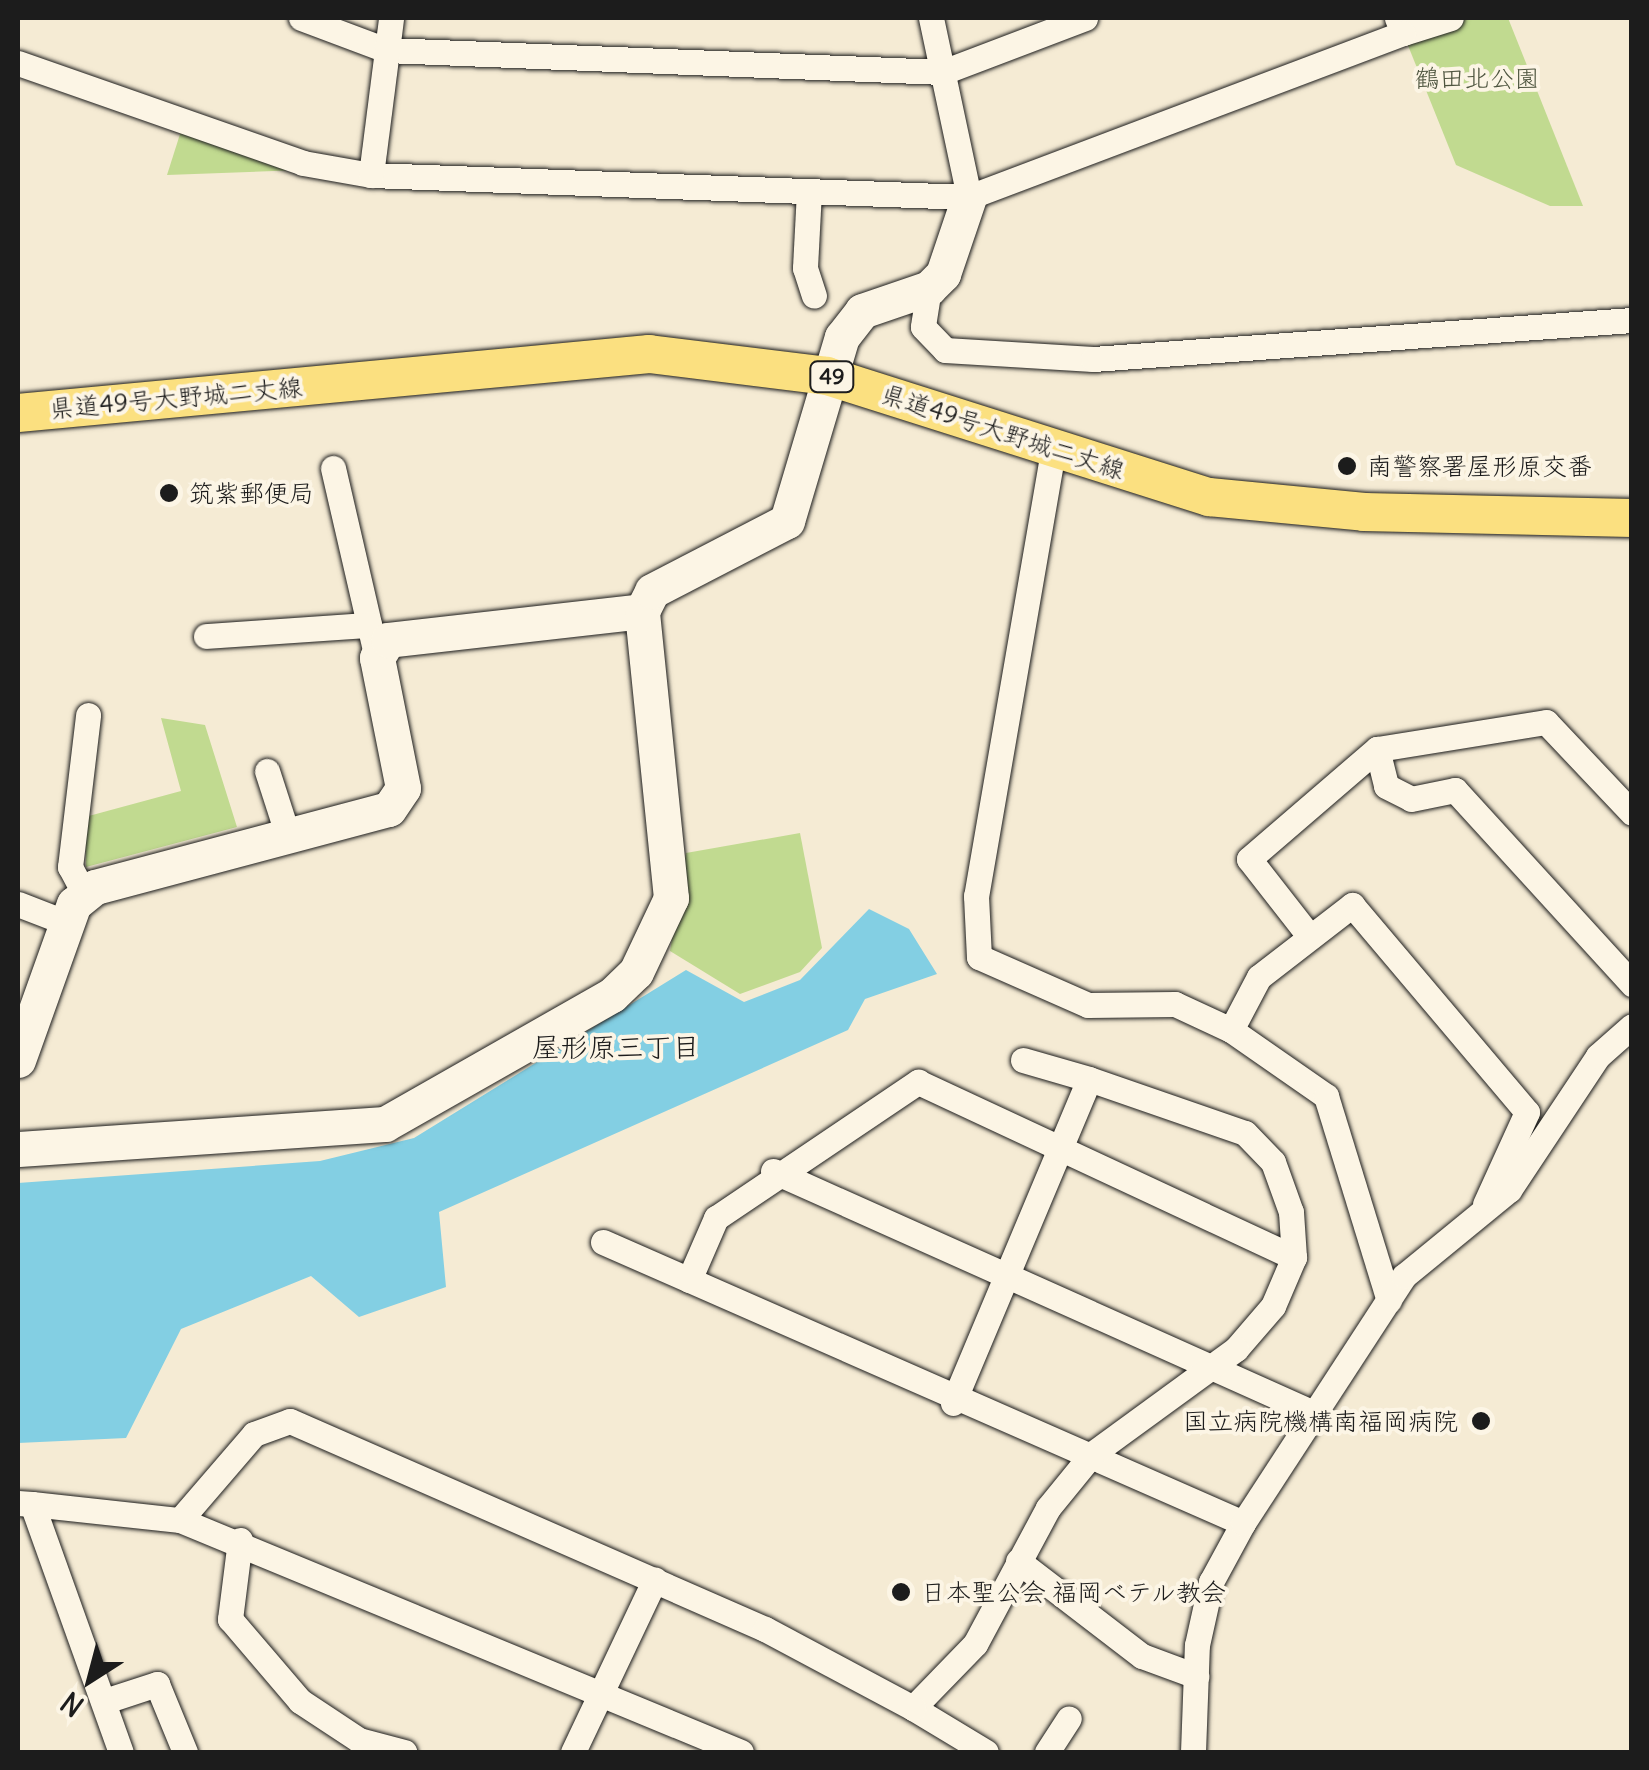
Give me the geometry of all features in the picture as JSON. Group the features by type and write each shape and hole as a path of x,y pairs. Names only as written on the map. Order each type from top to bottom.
{"main road":[{"name":"県道49号大野城二丈線","path":"18,413 648,354 827,376 1208,496 1290,506 1632,518"}],"street":[{"path":"301,18 386,50 943,72 1084,18"},
{"path":"371,175 391,18"},
{"path":"18,1150 385,1124 612,995 658,941 671,898 642,611 652,591 787,521 827,376 862,311 929,288 943,274 969,197 931,18"},
{"path":"18,64 304,163 371,175 969,197 1400,25 1451,18"},
{"path":"809,191 805,268 814,296"},
{"path":"929,288 924,327 945,350 1093,359 1632,320"},
{"path":"1053,450 976,896 979,957 1088,1005 1175,1004 1232,1030 1326,1096 1388,1300"},
{"path":"18,904 76,909 288,836 389,809 403,788 332,468"},
{"path":"206,636 373,642 403,632 642,611"},
{"path":"18,1060 25,1014 76,909 70,868 88,715"},
{"path":"1310,937 1249,859 1377,748 1546,722 1632,813"},
{"path":"1377,748 1386,786 1411,799 1455,790 1632,984"},
{"path":"267,770 288,836"},
{"path":"1232,1030 1258,977 1352,905 1528,1112 1483,1209"},
{"path":"1193,1752 1196,1676 1211,1582 1243,1523 1388,1300 1483,1209 1509,1190 1598,1056 1632,1026"},
{"path":"913,1708 975,1644 1018,1561 1092,1454 1214,1364 1273,1306 1294,1258 1291,1212 1273,1162 1245,1133 1023,1060"},
{"path":"952,1403 1089,1079"},
{"path":"690,1280 716,1218 773,1172 918,1082 1064,1143 1294,1258"},
{"path":"773,1172 1003,1279 1214,1364 1316,1414"},
{"path":"603,1242 952,1403 1092,1454 1243,1523"},
{"path":"180,1520 254,1434 290,1422 655,1579 913,1708 986,1752"},
{"path":"121,1752 105,1701 25,1504 180,1520 240,1540 598,1700 741,1752"},
{"path":"240,1540 230,1619 300,1701 359,1740 404,1752"},
{"path":"1018,1561 1142,1656 1196,1676"},
{"path":"572,1752 655,1579"},
{"path":"105,1701 157,1684 184,1752"},
{"path":"1046,1752 1070,1718"}],"green space":[{"name":"鶴田北公園","path":"1451,18 1508,18 1583,206 1550,206 1456,165 1403,33"},
{"path":"181,131 301,170 167,175"},
{"path":"161,718 205,725 237,827 86,867 85,817 181,791"},
{"path":"800,833 822,948 800,972 740,994 670,951 686,853"}],"water":[{"path":"869,909 909,929 937,974 865,999 848,1030 439,1212 446,1287 359,1317 311,1276 181,1329 126,1438 18,1443 18,1183 320,1161 414,1138 686,970 744,1002 800,980"}],"place":[{"name":"南警察署屋形原交番","path":"1347,466"},
{"name":"筑紫郵便局","path":"169,493"},
{"name":"国立病院機構南福岡病院","path":"1481,1421"},
{"name":"日本聖公会 福岡ベテル教会","path":"901,1592"}],"district":[{"name":"屋形原三丁目","path":"616,1047"}]}
